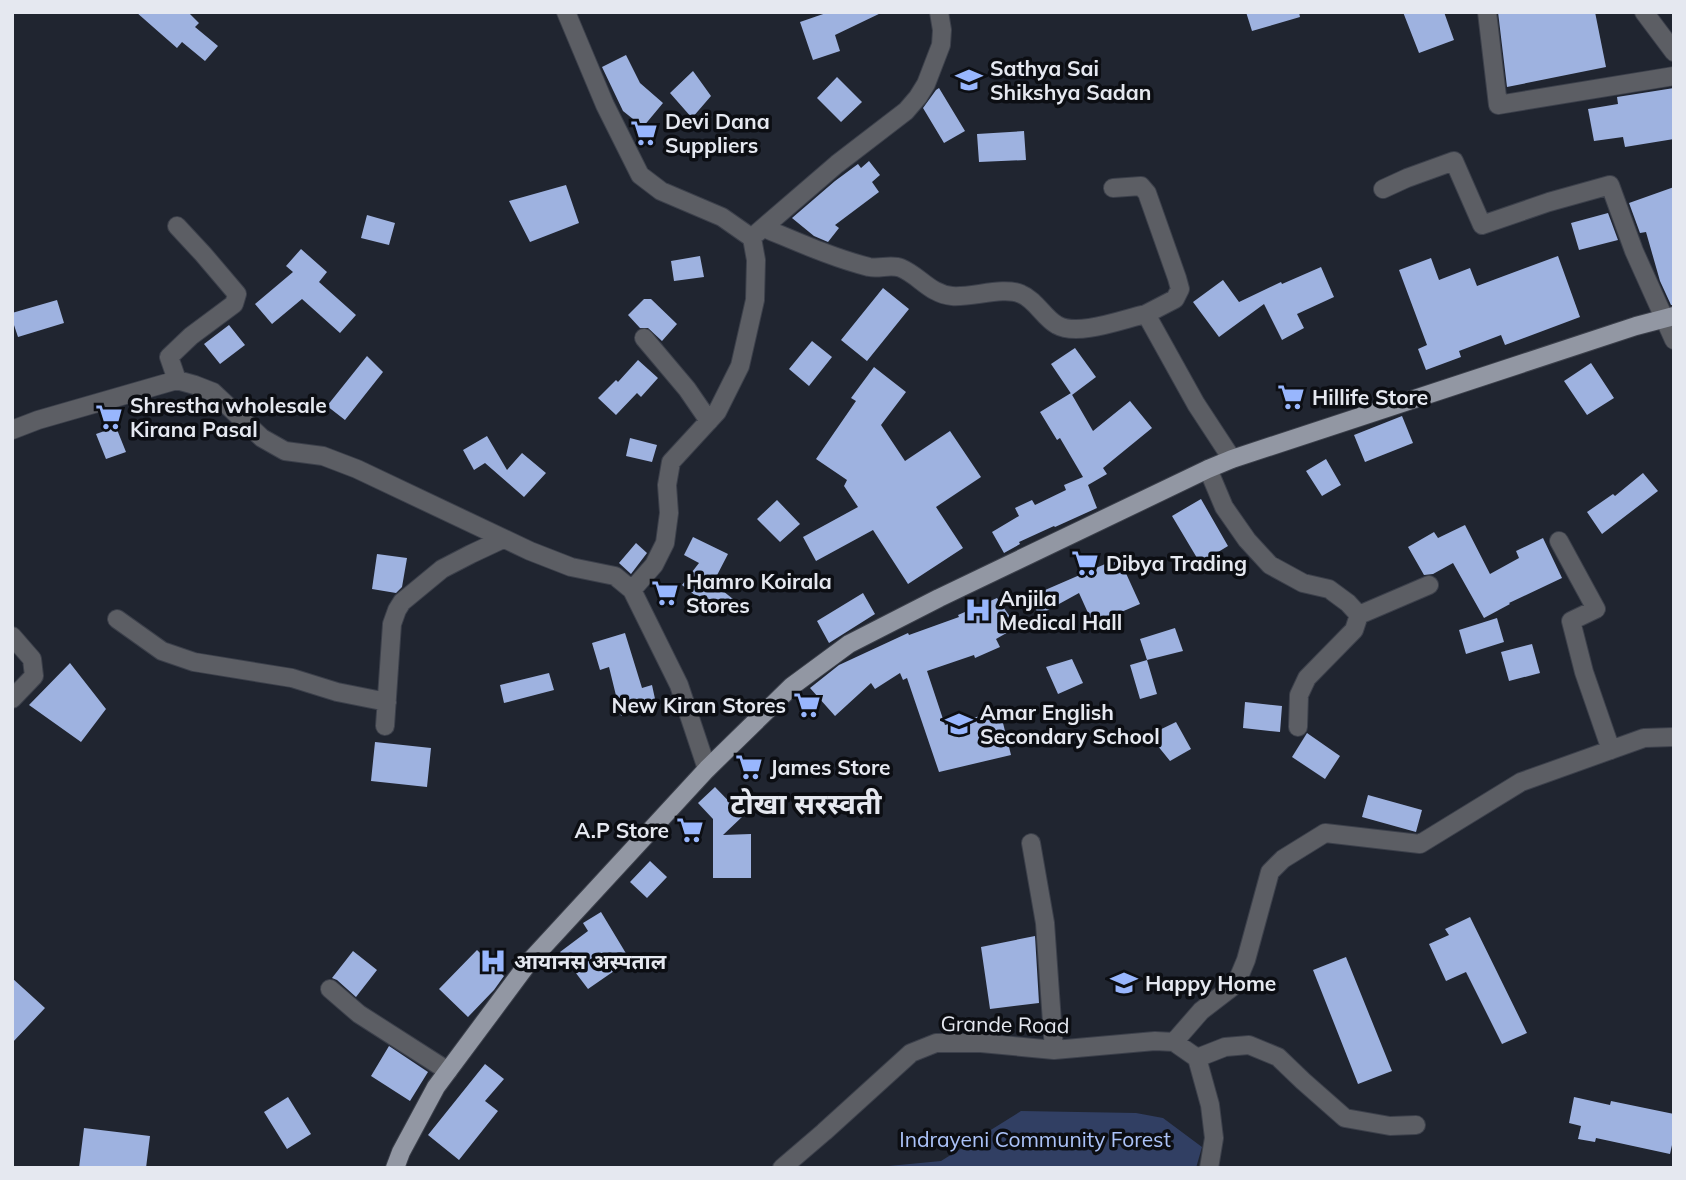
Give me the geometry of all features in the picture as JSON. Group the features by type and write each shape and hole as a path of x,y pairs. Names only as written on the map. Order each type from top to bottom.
{"main road":[{"path":"395,1168 436,1087 529,962 707,769 792,686 849,644 939,598 1232,459 1668,318"}],"street":[{"path":"566,12 605,105 640,175 661,191 758,233 873,268 902,269 934,292 952,296 1020,293 1056,325 1084,329 1146,314 1175,299 1180,289 1147,193 1140,187 1113,188"},
{"path":"632,590 654,565 665,543 669,513 667,485 671,462 717,412 740,366 755,300 758,233 837,164 897,119 918,97 941,45 939,12"},
{"path":"1487,12 1498,105 1674,76"},
{"path":"1644,12 1674,52"},
{"path":"1383,189 1454,161 1482,225 1610,185 1634,251 1668,318 1674,340"},
{"path":"177,226 237,294 234,304 191,336 169,357 177,380"},
{"path":"1146,314 1196,404 1232,459"},
{"path":"644,338 687,388 709,421"},
{"path":"12,430 177,380 213,392 262,438 285,451 323,456 357,469 503,539 571,567 615,576 632,590 679,685 707,769"},
{"path":"1208,469 1224,507 1247,540 1270,565 1303,583 1329,589 1359,615"},
{"path":"386,726 392,624 402,602 442,569 503,539"},
{"path":"1559,541 1596,609 1571,621 1584,672 1611,750"},
{"path":"1298,727 1299,695 1307,678 1354,630 1359,615 1429,585"},
{"path":"117,620 162,651 194,662 292,677 337,692 387,702"},
{"path":"12,636 32,659 34,677 12,699"},
{"path":"1209,1168 1214,1138 1210,1105 1197,1058 1174,1042 1201,1011 1236,984 1247,960 1270,872 1283,859 1325,833 1420,844 1521,782 1644,738 1674,737"},
{"path":"1031,843 1045,923 1054,1050"},
{"path":"330,989 359,1014 448,1071"},
{"name":"Grande Road","path":"782,1168 911,1053 936,1043 960,1042 1054,1050 1155,1041 1174,1042"},
{"path":"1197,1058 1226,1047 1249,1045 1278,1056 1345,1118 1390,1126 1416,1125"}],"green space":[{"name":"Indrayeni Community Forest","path":"1021,1111 1136,1113 1163,1118 1202,1147 1196,1168 868,1168 941,1161"}],"building":[{"path":"136,12 188,12 199,23 195,27 218,46 205,61 182,42 177,48"},
{"path":"829,12 883,12 835,35 840,51 813,60 800,22"},
{"path":"1246,12 1299,12 1300,17 1252,31"},
{"path":"1403,12 1444,12 1454,40 1419,53"},
{"path":"1498,12 1595,12 1606,67 1507,87"},
{"path":"626,55 640,83 663,103 643,127 623,111 602,67"},
{"path":"693,71 711,96 692,118 670,93"},
{"path":"837,77 862,102 841,122 817,98"},
{"path":"939,88 965,131 944,143 923,108"},
{"path":"1674,88 1674,139 1625,147 1623,137 1594,141 1588,109 1618,104 1617,97"},
{"path":"1024,131 1026,160 979,162 977,134"},
{"path":"869,161 880,175 872,182 879,192 835,225 839,228 828,242 814,236 792,218 835,181 858,164 861,168"},
{"path":"566,185 579,223 530,242 509,201"},
{"path":"1674,187 1674,305 1671,305 1660,281 1646,232 1640,233 1629,203"},
{"path":"1608,213 1618,240 1579,250 1571,223"},
{"path":"367,215 395,223 389,245 361,238"},
{"path":"301,249 327,272 319,282 356,315 340,333 302,299 272,324 255,304 293,272 286,266"},
{"path":"700,256 704,277 674,281 671,261"},
{"path":"1558,256 1580,317 1505,345 1501,335 1459,351 1461,357 1426,370 1418,349 1427,345 1399,270 1431,258 1439,280 1470,268 1477,286"},
{"path":"1321,267 1334,297 1297,314 1304,328 1282,340 1264,304 1219,337 1193,302 1223,280 1239,302"},
{"path":"883,288 909,309 867,361 841,340"},
{"path":"644,299 651,299 677,324 662,341 648,328 640,328 628,315"},
{"path":"57,300 64,323 18,337 12,313"},
{"path":"229,325 245,345 220,364 204,344"},
{"path":"812,341 832,357 809,386 789,369"},
{"path":"1075,348 1096,377 1072,395 1051,364"},
{"path":"367,356 383,372 345,420 327,406"},
{"path":"638,360 658,378 641,397 637,393 616,415 598,398 616,380 618,382"},
{"path":"1591,363 1614,398 1587,415 1564,381"},
{"path":"874,367 906,392 881,425 905,461 950,431 981,477 936,507 963,548 908,584 873,530 816,561 803,537 858,507 844,486 847,480 816,459 856,401 851,398"},
{"path":"1071,393 1093,431 1130,401 1152,428 1103,468 1107,474 1088,485 1097,508 1019,542 1020,544 1004,553 992,532 1019,516 1015,508 1032,500 1035,505 1066,490 1064,485 1083,477 1060,438 1057,440 1040,412"},
{"path":"1402,416 1413,443 1365,462 1354,435"},
{"path":"116,427 126,452 106,459 96,434"},
{"path":"487,436 507,470 522,453 546,473 524,497 485,463 474,470 463,450"},
{"path":"630,438 657,445 652,462 626,456"},
{"path":"1326,459 1341,485 1322,496 1306,471"},
{"path":"1643,473 1658,491 1602,534 1587,512 1613,494 1615,496"},
{"path":"1201,499 1228,546 1200,563 1172,516"},
{"path":"777,500 800,524 780,542 757,519"},
{"path":"1465,525 1490,574 1519,558 1516,551 1543,538 1562,578 1484,618 1453,563 1433,574 1424,575 1408,547 1434,532 1438,538"},
{"path":"693,537 728,554 713,583 733,599 720,615 682,585 699,563 684,555"},
{"path":"636,543 647,553 631,574 619,563"},
{"path":"377,554 407,558 402,587 396,593 372,589"},
{"path":"1119,558 1140,604 1093,624 1079,593 1039,615 1029,597"},
{"path":"863,593 875,614 829,643 817,621"},
{"path":"997,598 1017,627 996,639 1000,647 975,658 974,655 927,671 945,725 1000,711 1011,755 939,772 907,678 903,680 900,673 875,689 871,683 835,716 810,688 839,665 908,633 909,635 959,617 958,615"},
{"path":"1497,618 1504,642 1466,654 1459,630"},
{"path":"1175,628 1183,651 1147,660 1140,639"},
{"path":"625,633 642,688 652,685 657,708 621,716 609,667 600,670 592,643"},
{"path":"1532,644 1540,673 1509,681 1501,652"},
{"path":"1072,659 1083,683 1058,694 1046,667"},
{"path":"1147,660 1157,694 1140,699 1130,665"},
{"path":"70,663 106,709 81,742 29,705"},
{"path":"549,673 554,690 504,703 500,685"},
{"path":"1245,702 1282,706 1280,732 1243,728"},
{"path":"1176,722 1191,749 1170,761 1149,735"},
{"path":"1307,733 1340,756 1325,779 1292,757"},
{"path":"375,742 431,748 427,787 371,781"},
{"path":"715,787 743,816 723,835 751,834 751,878 713,878 713,819 698,803"},
{"path":"1368,795 1422,810 1416,832 1362,817"},
{"path":"650,861 667,877 647,898 630,882"},
{"path":"601,912 630,960 588,989 560,952 588,931 583,923"},
{"path":"1470,917 1527,1033 1502,1044 1466,972 1446,981 1429,944 1449,935 1445,929"},
{"path":"1035,936 1039,1003 990,1009 981,947"},
{"path":"477,950 504,976 468,1017 439,989"},
{"path":"353,951 377,970 356,997 332,978"},
{"path":"1346,957 1392,1071 1358,1084 1313,970"},
{"path":"12,978 45,1008 12,1043"},
{"path":"389,1046 428,1072 410,1101 371,1076"},
{"path":"485,1064 504,1079 485,1101 498,1111 459,1160 428,1135"},
{"path":"288,1097 311,1134 287,1149 264,1112"},
{"path":"1574,1097 1610,1105 1611,1101 1674,1114 1674,1136 1670,1154 1596,1138 1595,1142 1578,1139 1581,1126 1569,1123"},
{"path":"84,1128 150,1136 146,1168 79,1168"}],"place":[{"name":"Sathya Sai Shikshya Sadan","path":"969,80"},
{"name":"Devi Dana Suppliers","path":"644,133"},
{"name":"Hillife Store","path":"1291,397"},
{"name":"Shrestha wholesale Kirana Pasal","path":"109,417"},
{"name":"Dibya Trading","path":"1085,563"},
{"name":"Hamro Koirala Stores","path":"665,593"},
{"name":"Anjila Medical Hall","path":"978,610"},
{"name":"New Kiran Stores","path":"807,705"},
{"name":"Amar English Secondary School","path":"959,724"},
{"name":"James Store","path":"749,767"},
{"name":"A.P Store","path":"690,830"},
{"name":"आयानस अस्पताल","path":"493,961"},
{"name":"Happy Home","path":"1124,983"}],"district":[{"name":"टोखा सरस्वती","path":"806,803"}]}
